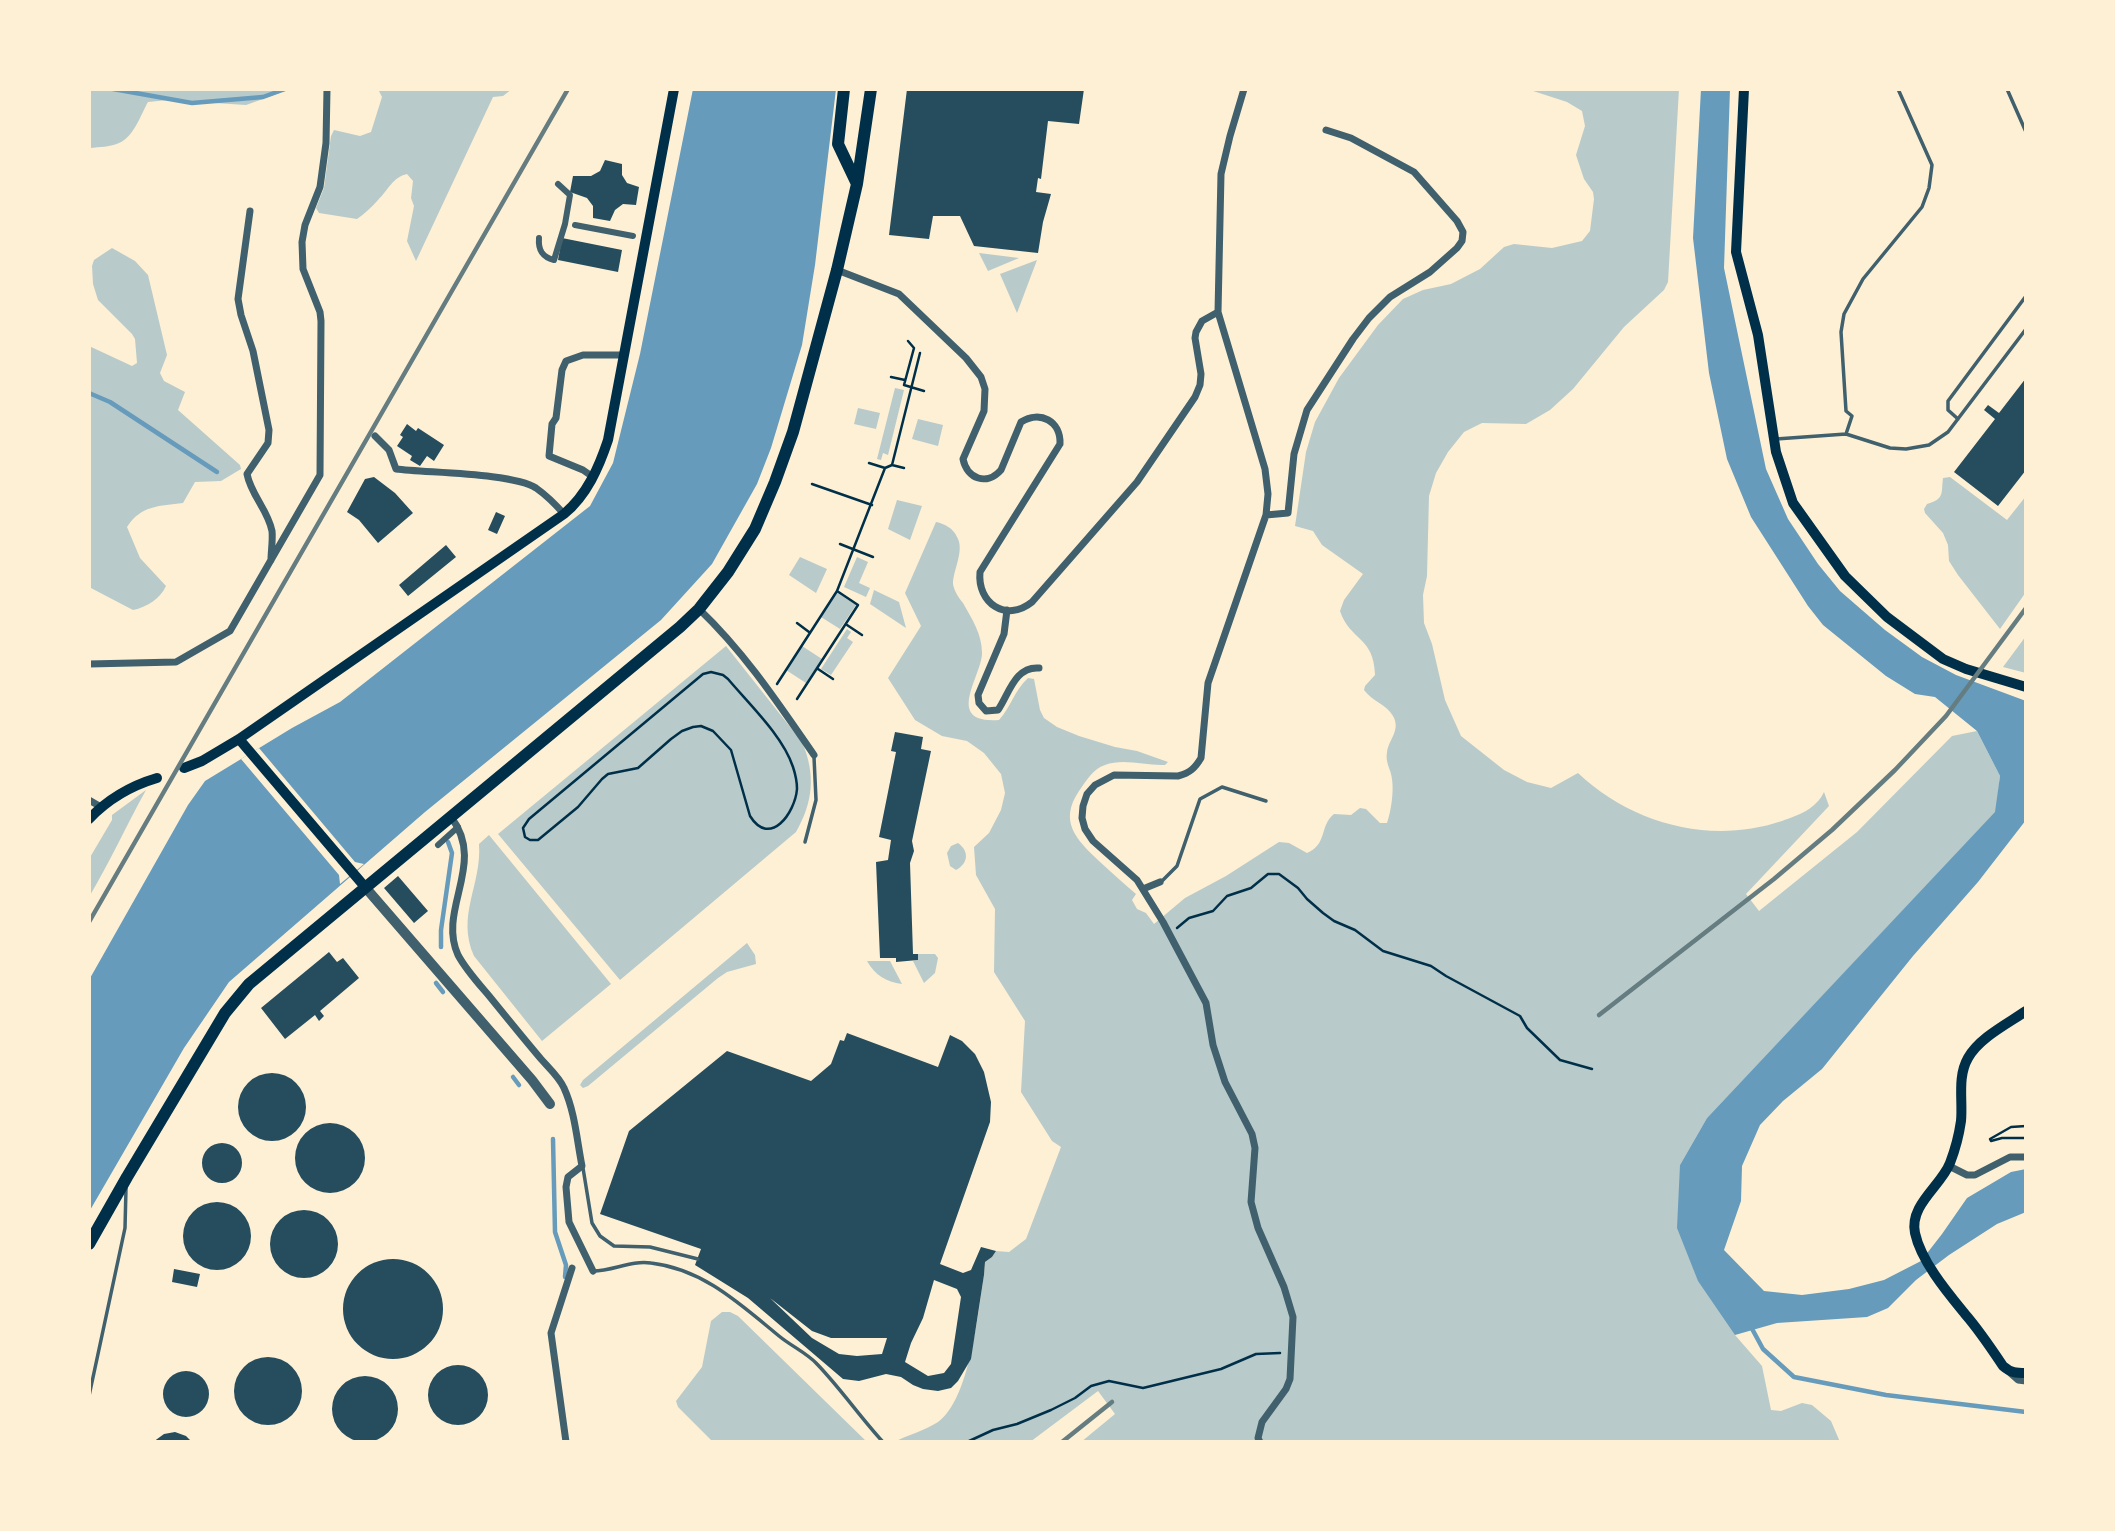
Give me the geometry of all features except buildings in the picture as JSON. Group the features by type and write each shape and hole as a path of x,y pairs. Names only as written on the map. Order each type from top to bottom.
{"main road":[{"path":"184,768 202,761 239,739 564,514 577,501 593,477 608,440 674,89"},
{"path":"844,89 838,144 857,184"},
{"path":"89,1244 225,1013 249,984 365,887 454,822 699,609 728,572 755,529 793,432 837,270 857,184 871,89"},
{"path":"1744,89 1736,252 1758,335 1773,439 1785,485 1793,503 1845,576 1887,617 1943,659 1966,669 2026,687"},
{"path":"239,739 365,887"},
{"path":"89,819 126,790 157,778"},
{"path":"2026,1011 1985,1040 1969,1056 1962,1076 1959,1134 1949,1166 1915,1216 1915,1234 1920,1247 1945,1291 2009,1371 2026,1373"}],"street":[{"path":"89,664 176,662 230,631 320,475 321,321 303,269 302,242 305,225 320,187 326,143 327,89"},
{"path":"1244,89 1221,174 1219,312 1265,469 1268,494 1266,515 1208,683 1201,758 1195,768 1178,776 1114,775 1104,779 1087,794 1082,818 1093,841 1137,880 1170,934 1206,1003 1213,1045 1225,1082 1252,1134 1255,1149 1251,1202 1258,1228 1284,1286 1293,1317 1290,1379 1262,1422 1258,1438 1260,1442"},
{"path":"1266,515 1288,513 1294,454 1307,410 1353,339 1390,297 1430,272 1462,241 1463,232 1457,221 1414,172 1351,138 1326,131"},
{"path":"539,238 541,252 554,260 569,224 570,195 558,184"},
{"path":"250,211 238,299 253,351 269,430 268,443 247,474 249,486 265,513 272,532 271,561"},
{"path":"569,224 633,236"},
{"path":"837,270 899,294 966,358 981,377 985,389 984,411 963,459 965,467 973,477 987,479 1001,470 1021,422 1028,418 1045,417 1054,423 1058,430 1060,444 980,572 979,582 985,597 998,608 1007,610 1021,609 1032,602 1138,482 1197,393 1201,374 1196,332 1202,321 1219,312"},
{"path":"593,477 550,456 552,424 556,418 562,370 566,361 575,356 624,355"},
{"path":"375,436 389,450 396,469 519,482 535,488 564,514"},
{"path":"699,609 729,638 814,755"},
{"path":"1007,610 1004,634 978,695 979,703 986,710 998,710 1016,678 1027,669 1039,668"},
{"path":"89,800 101,807"},
{"path":"438,845 454,822 463,838 465,852 464,873 452,937 458,956 564,1086 582,1166 568,1177 566,1187 569,1222 593,1271"},
{"path":"1143,890 1160,882"},
{"path":"365,887 550,1104"},
{"path":"1949,1166 1967,1175 1975,1175 2010,1157 2026,1157"},
{"path":"566,1442 551,1333 572,1268"},
{"path":"2009,1371 2018,1380 2026,1381"}],"lane":[{"path":"1846,434 1852,416 1846,411 1841,332 1844,314 1863,279 1922,207 1929,188 1932,165 1898,89"},
{"path":"2007,89 2026,132"},
{"path":"1958,419 1948,410 1948,401 2026,296"},
{"path":"1773,439 1846,434 1890,448 1918,448 1929,445 1940,439 1958,419 2026,329"},
{"path":"805,842 816,800 814,755"},
{"path":"1160,882 1177,866 1200,799 1222,787 1265,801"},
{"path":"582,1166 592,1223 600,1236 614,1246 650,1247 698,1259"},
{"path":"89,1396 125,1228 127,1177"},
{"path":"593,1271 607,1271 643,1262 665,1265 713,1284 816,1362 883,1442"}],"path":[{"path":"908,341 914,348 904,385 924,391"},
{"path":"892,465 920,353"},
{"path":"891,377 905,380"},
{"path":"869,463 885,468 892,465 904,468"},
{"path":"777,684 837,591 885,468"},
{"path":"812,484 872,505"},
{"path":"841,544 873,557"},
{"path":"797,699 858,605 837,591"},
{"path":"797,623 809,632"},
{"path":"846,624 862,635"},
{"path":"817,668 833,679"},
{"path":"711,672 728,679 784,748 793,767 797,788 793,805 786,819 778,827 763,828 754,823 731,750 713,731 701,726 682,731 638,768 608,774 578,807 538,840 525,837 523,828 528,819 703,674 711,672"},
{"path":"1170,934 1189,918 1213,911 1227,896 1251,888 1268,874 1279,874 1334,921 1355,930 1383,951 1431,966 1520,1016 1527,1028 1560,1060 1592,1069"},
{"path":"2026,1126 2011,1127 1990,1139 2026,1138"},
{"path":"967,1442 1051,1410 1091,1386 1109,1381 1143,1388 1222,1369 1256,1354 1292,1355"}],"shaded area":[{"path":"89,89 291,89 246,105 168,100 148,102 133,131 124,140 89,150"},
{"path":"378,89 512,89 503,96 493,97 416,261 407,241 414,206 411,198 413,181 407,174 394,181 357,219 319,213 316,208 324,188 334,130 360,136 371,132 382,97"},
{"path":"1527,89 1679,89 1668,282 1664,290 1624,327 1573,389 1550,410 1526,424 1482,423 1464,432 1436,473 1429,496 1427,576 1423,595 1424,623 1432,644 1445,700 1461,736 1504,770 1527,782 1551,788 1578,773 1599,791 1647,817 1700,830 1755,828 1782,821 1812,807 1824,792 1829,806 1746,894 1759,911 1857,832 1952,736 1977,731 2000,776 1996,812 1707,1118 1680,1165 1735,1335 1762,1366 1771,1410 1781,1411 1802,1403 1812,1405 1831,1421 1840,1442 1081,1442 1115,1414 1098,1391 1030,1442 894,1442 933,1425 949,1411 958,1395 971,1354 985,1262 996,1251 1009,1252 1026,1239 1061,1147 1052,1141 1021,1092 1025,1021 994,972 995,909 976,875 974,847 989,833 1001,810 1005,793 1001,774 984,753 967,741 942,736 915,720 888,678 921,626 905,593 936,522 951,529 959,542 953,584 980,639 982,653 969,707 973,714 982,719 999,720 1023,683 1028,678 1034,679 1040,710 1044,718 1057,727 1168,762 1165,765 1120,762 1097,769 1079,791 1070,812 1070,821 1077,838 1136,894 1132,900 1137,909 1146,913 1154,924 1185,898 1279,842 1289,843 1307,853 1314,849 1334,814 1351,815 1360,808 1366,809 1380,823 1387,823 1393,790 1387,756 1395,721 1387,709 1364,690 1375,675 1374,662 1371,653 1344,621 1340,611 1344,600 1363,574 1322,545 1313,531 1295,526 1306,452 1315,422 1339,378 1378,325 1403,299 1423,290 1451,284 1480,269 1504,247 1514,244 1552,248 1582,241 1590,231 1593,192 1584,179 1576,155 1585,126 1582,111 1567,102"},
{"path":"112,248 135,261 148,275 167,355 160,373 164,381 185,392 178,410 240,465 241,469 221,481 195,482 183,503 152,508 132,520 127,527 140,558 166,586 152,602 133,610 89,587 89,346 132,366 137,363 135,339 98,300 93,284 94,260"},
{"path":"979,253 1019,258 988,271"},
{"path":"1037,260 1017,313 1000,274"},
{"path":"895,388 904,390 888,455 883,453 881,460 877,459"},
{"path":"858,408 880,413 876,429 854,424"},
{"path":"918,419 943,425 938,446 912,439"},
{"path":"1950,477 2007,520 2026,496 2026,592 2000,629 1958,575 1949,561 1948,545 1943,533 1925,513 1927,504 1941,495 1943,478"},
{"path":"897,500 922,506 910,540 888,529"},
{"path":"800,557 827,569 816,593 789,575"},
{"path":"857,557 868,562 859,583 870,588 866,597 844,587"},
{"path":"874,590 899,602 906,628 870,604"},
{"path":"836,592 856,605 840,629 821,617"},
{"path":"847,629 851,632 847,638 853,642 831,675 821,669"},
{"path":"2026,636 2026,673 2003,667"},
{"path":"726,646 802,742 811,777 806,810 796,832 620,980 498,834"},
{"path":"802,646 822,659 806,683 786,670"},
{"path":"146,790 89,897 89,859 112,820 112,815"},
{"path":"489,835 611,984 542,1041 474,956 469,941 468,913 477,873 479,844"},
{"path":"958,843 966,857 956,870 950,866 947,853 951,846"},
{"path":"747,943 755,955 756,964 727,972 718,978 588,1086 583,1088 580,1085 583,1080"},
{"path":"918,954 935,954 938,958 935,973 924,983 913,961 918,960"},
{"path":"867,961 890,961 902,984 882,977"},
{"path":"722,1312 738,1316 867,1442 713,1442 678,1407 676,1401 702,1367 711,1321"}],"water":[{"path":"693,89 836,89 815,265 802,345 771,448 757,484 712,564 661,620 425,812 229,982 184,1048 89,1212 89,980 188,805 205,781 340,702 590,506 613,463 640,354"},
{"path":"1701,89 1730,89 1724,268 1766,469 1788,519 1840,591 1885,630 1922,657 1956,675 2026,701 2026,820 1978,882 1913,956 1822,1069 1783,1101 1760,1125 1742,1166 1741,1201 1724,1250 1764,1291 1802,1295 1849,1289 1884,1280 1921,1261 1967,1198 2011,1172 2026,1169 2026,1212 1997,1224 1949,1255 1916,1280 1888,1308 1867,1317 1777,1323 1735,1335 1698,1281 1677,1228 1680,1165 1707,1118 1995,812 2000,776 1977,731 1935,697 1915,694 1886,676 1823,625 1751,517 1727,459 1709,373 1693,238"}],"pier":[{"path":"259,748 355,862 364,864 340,884 339,875 241,759"}],"waterway":[{"path":"113,89 192,103 263,97 285,89"},
{"path":"89,393 110,402 217,472"},
{"path":"441,947 452,853 448,842"},
{"path":"436,983 443,992"},
{"path":"513,1077 519,1085"},
{"path":"553,1139 555,1232 566,1265 565,1277"},
{"path":"1750,1325 1763,1349 1794,1377 1886,1395 2026,1412"}],"railway":[{"path":"89,922 568,89"},
{"path":"1599,1015 1774,879 1832,830 1895,770 1946,716 2026,608"},
{"path":"1062,1442 1112,1402"}]}
